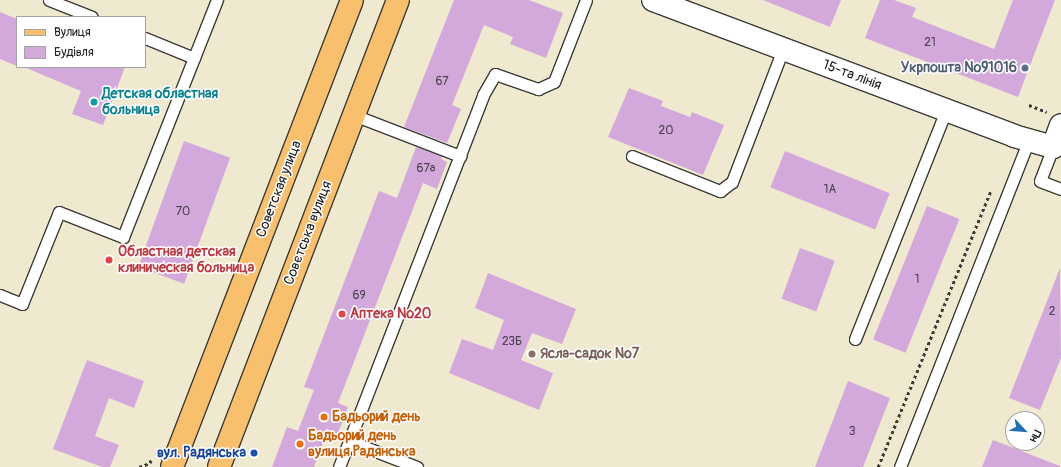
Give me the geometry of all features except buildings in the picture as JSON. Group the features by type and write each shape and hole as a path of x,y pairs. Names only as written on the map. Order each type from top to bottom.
{"main road":[{"name":"Советская улица","path":"172,467 352,0"},
{"name":"Совєтська вулиця","path":"219,467 398,0"}],"street":[{"name":"15-та лінія","path":"652,0 946,110 1029,140 1053,147"},
{"path":"1053,147 1061,125"}],"lane":[{"path":"49,0 89,16"},
{"path":"0,295 22,304 59,212 123,237 217,0"},
{"path":"339,467 484,95 495,74 538,89 554,82 586,0"},
{"path":"146,38 194,58"},
{"path":"632,156 720,191 732,182 783,49"},
{"path":"855,339 946,110"},
{"path":"354,115 460,156"},
{"path":"900,467 1029,140"},
{"path":"1053,147 1040,181 1061,189"},
{"path":"349,442 417,467"}],"path":[{"path":"878,467 992,188"},
{"path":"139,467 150,463"}],"place":[{"name":"Укрпошта №91016","path":"1025,68"},
{"name":"Детская областная больница","path":"94,102"},
{"name":"Областная детская клиническая больница","path":"109,260"},
{"name":"Аптека №20","path":"342,314"},
{"name":"Ясла-садок №7","path":"532,354"},
{"name":"Бадьорий день","path":"324,417"},
{"name":"Бадьорий день вулиця Радянська","path":"300,444"},
{"name":"вул. Радянська","path":"254,453"}]}
